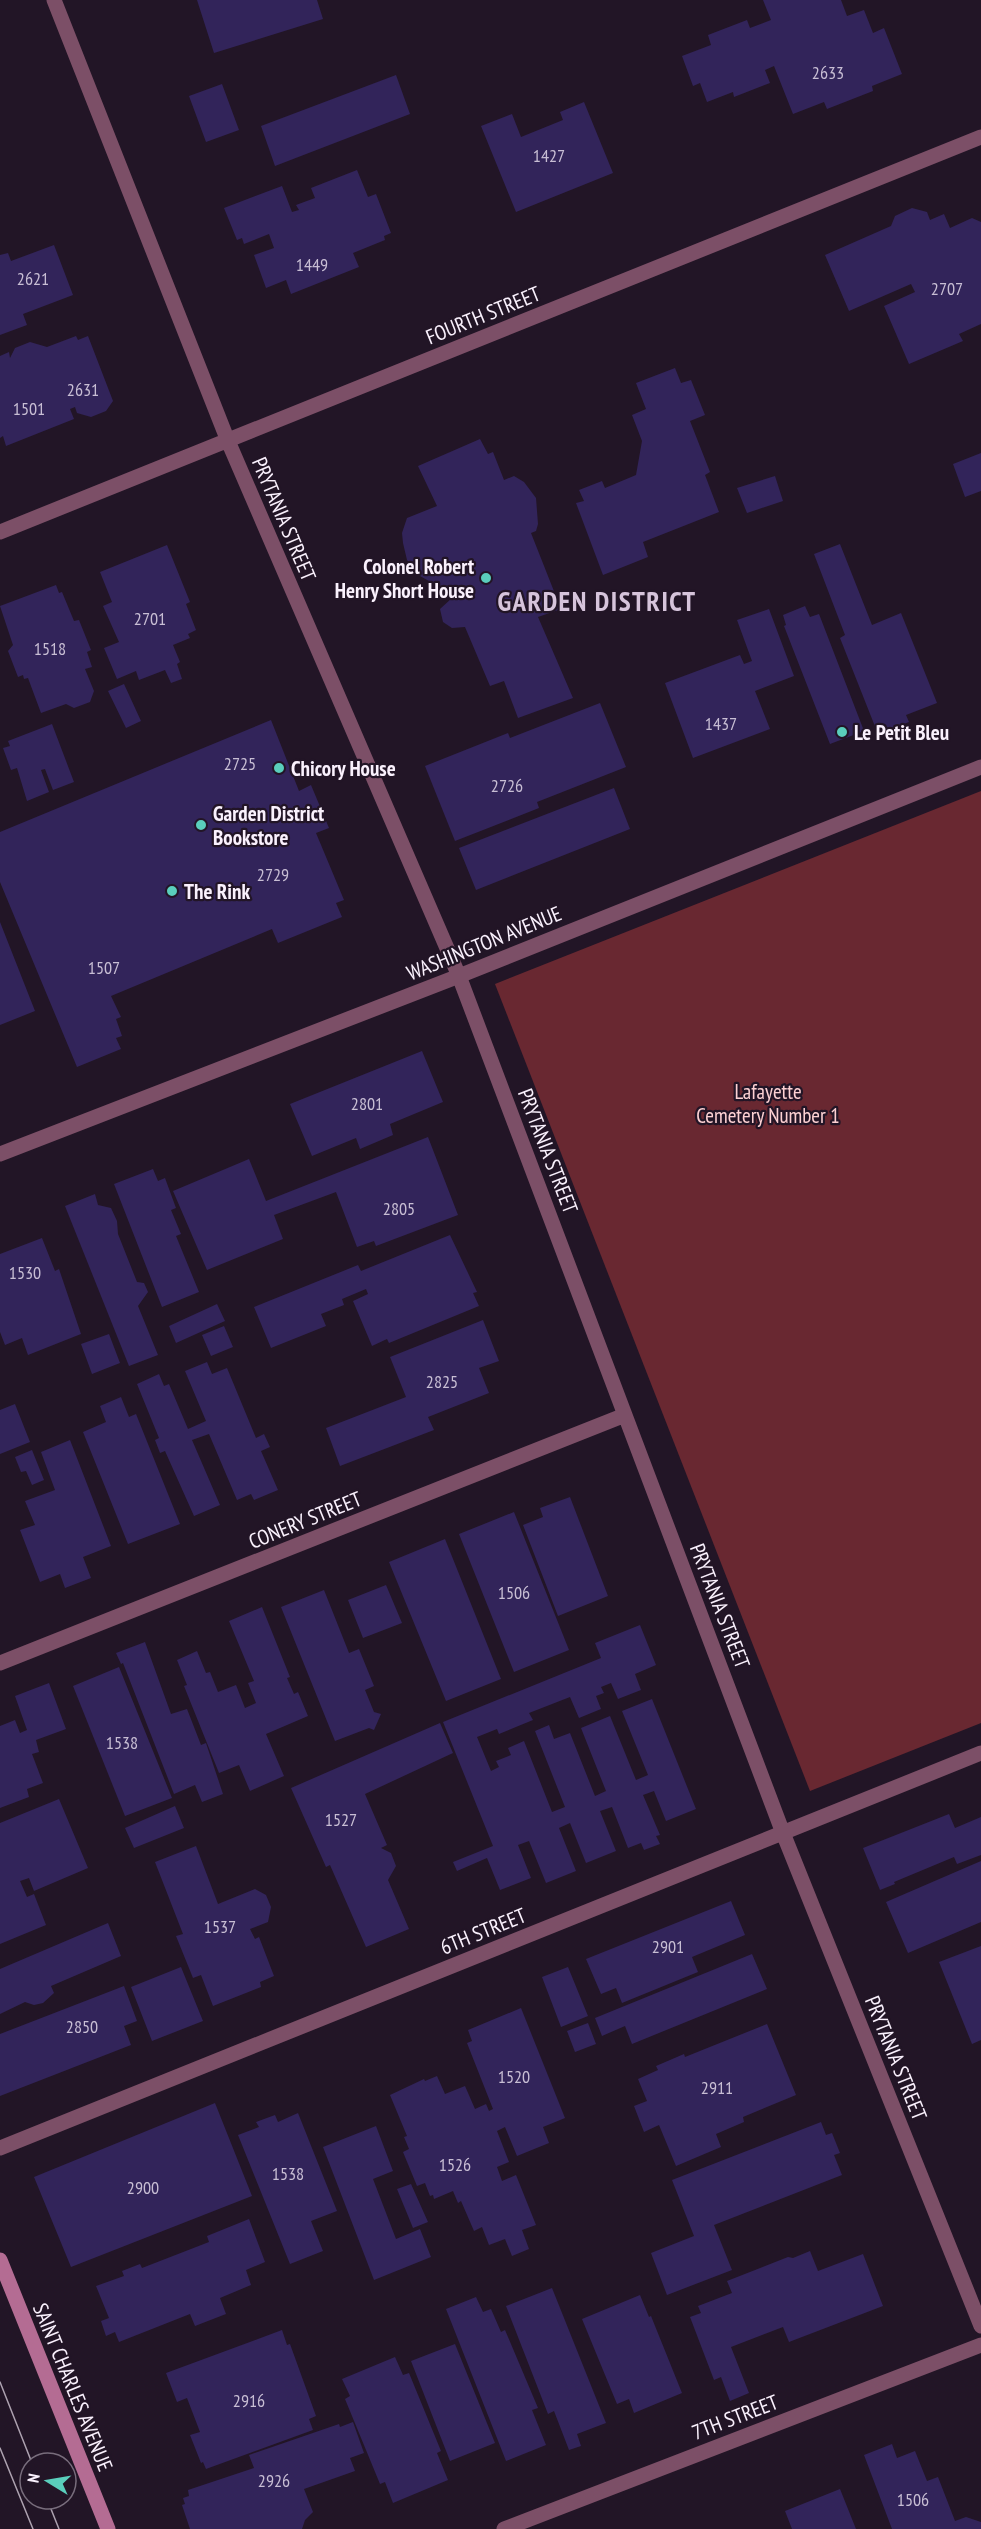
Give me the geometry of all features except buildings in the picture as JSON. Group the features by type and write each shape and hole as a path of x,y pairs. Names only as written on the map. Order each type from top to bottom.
{"main road":[{"name":"SAINT CHARLES AVENUE","path":"0,2260 108,2529"}],"street":[{"name":"PRYTANIA STREET","path":"54,0 228,441 459,976 783,1833 981,2326"},
{"name":"FOURTH STREET","path":"0,532 981,136"},
{"name":"WASHINGTON AVENUE","path":"0,1154 459,976 981,767"},
{"name":"CONERY STREET","path":"0,1663 625,1416"},
{"name":"6TH STREET","path":"0,2148 981,1753"},
{"name":"7TH STREET","path":"504,2529 981,2345"}],"green space":[{"name":"Lafayette Cemetery Number 1","path":"981,791 981,1723 810,1791 495,984"}],"tram line":[{"path":"0,2382 27,2451"},
{"path":"0,2448 33,2529"},
{"path":"52,2511 59,2529"}],"place":[{"name":"Colonel Robert Henry Short House","path":"486,578"},
{"name":"Le Petit Bleu","path":"842,732"},
{"name":"Chicory House","path":"279,768"},
{"name":"Garden District Bookstore","path":"201,825"},
{"name":"The Rink","path":"172,891"}],"district":[{"name":"GARDEN DISTRICT","path":"597,601"}]}
